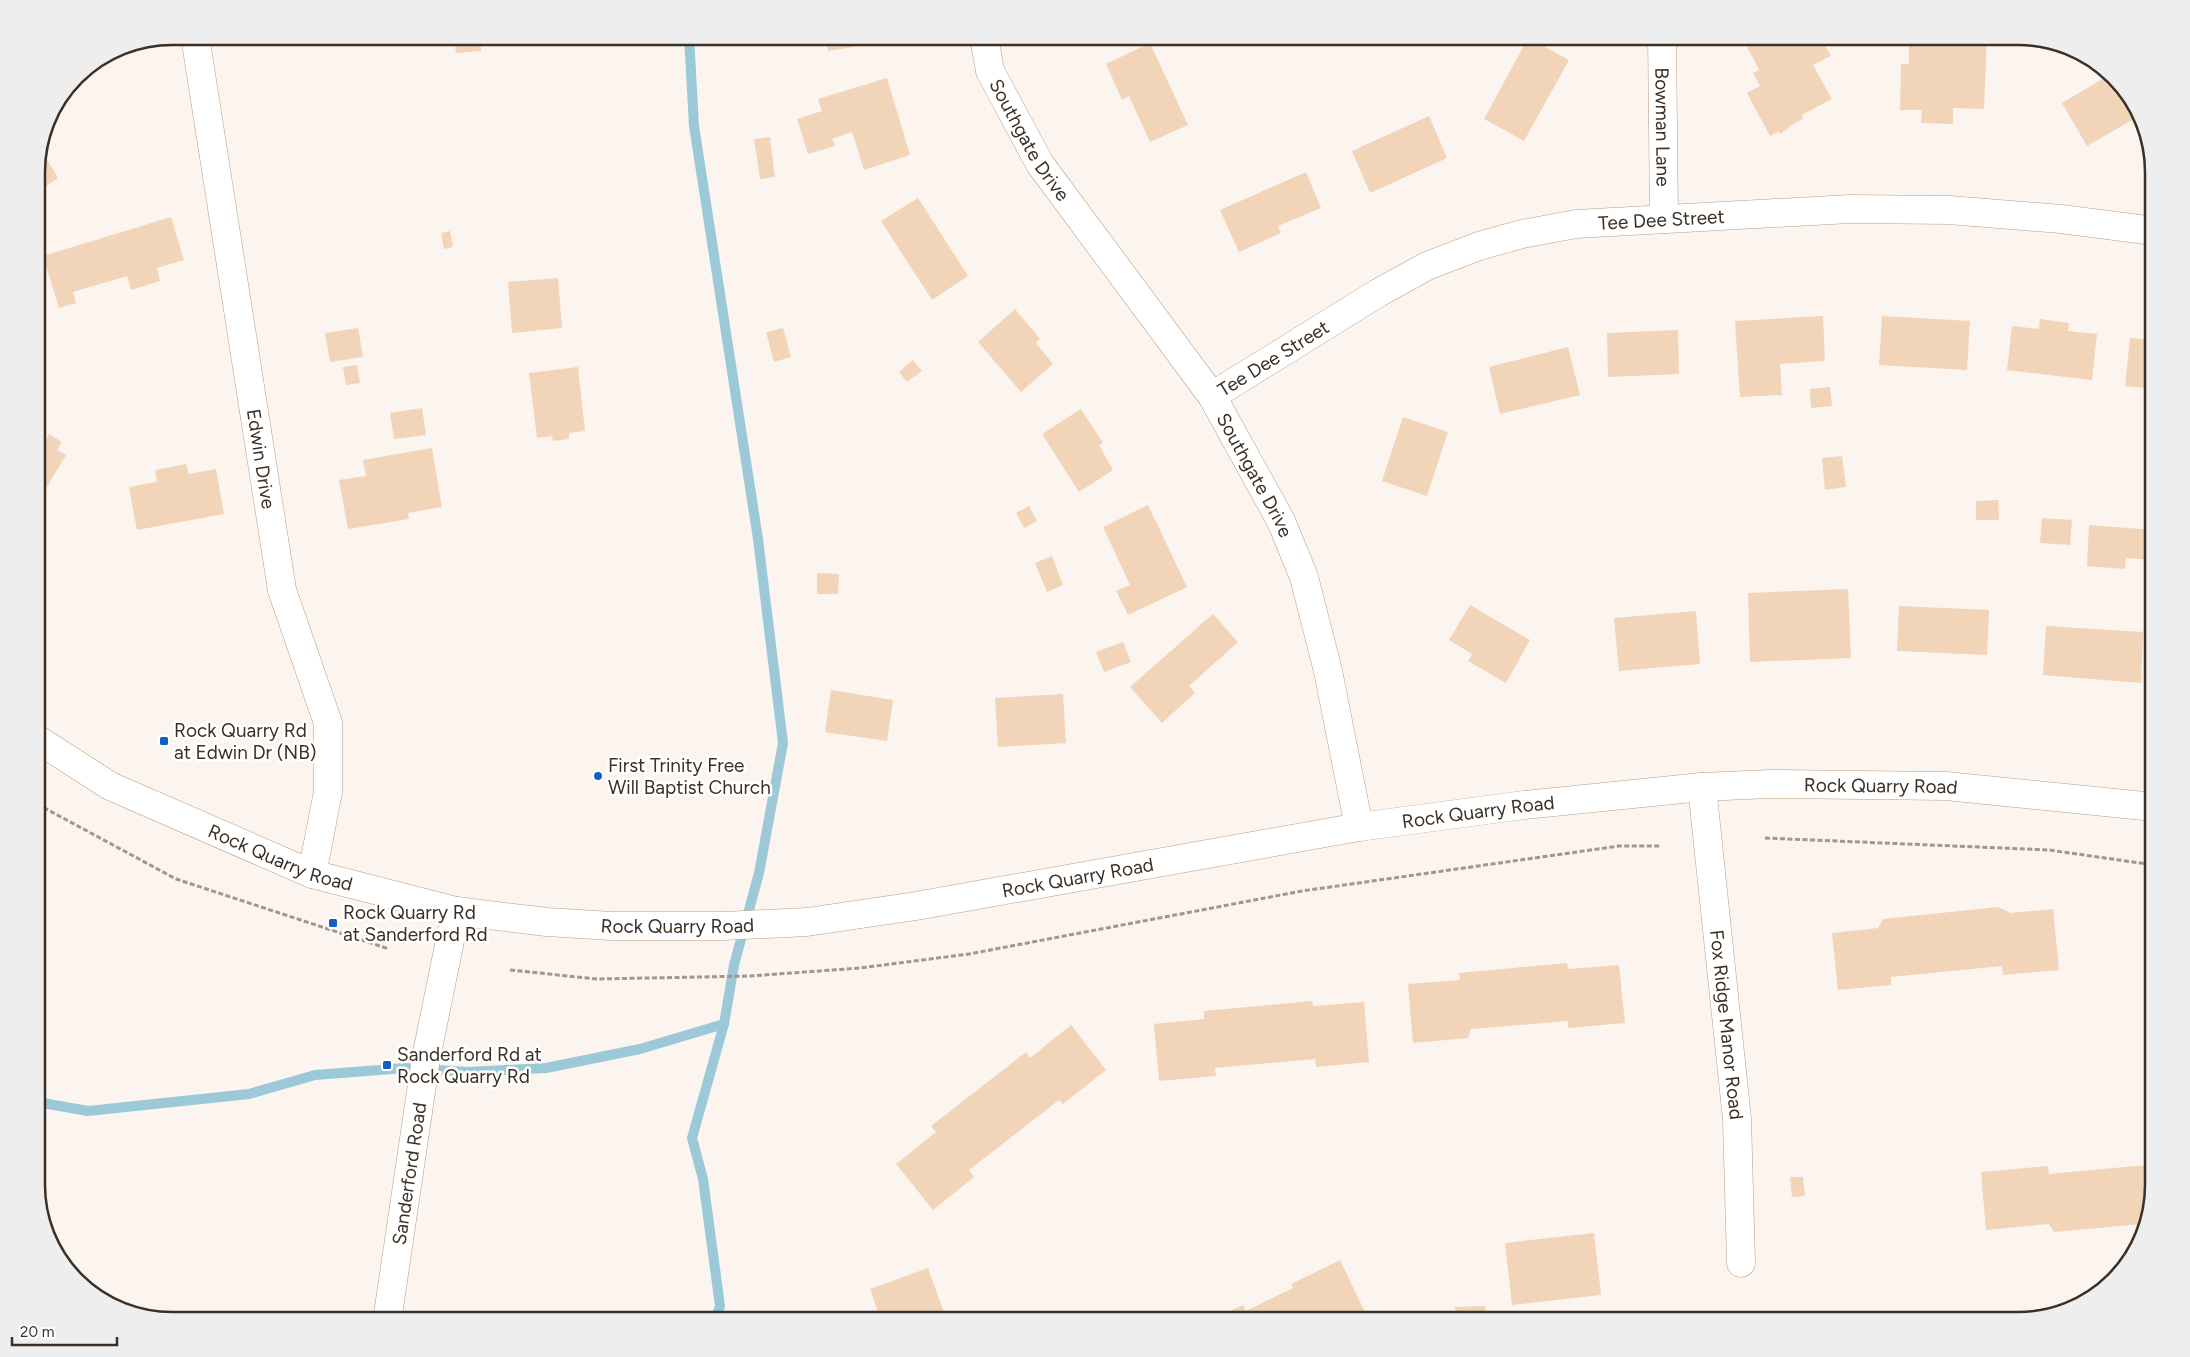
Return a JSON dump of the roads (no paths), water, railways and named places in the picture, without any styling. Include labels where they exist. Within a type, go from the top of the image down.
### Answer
[{"type":"street","name":"Edwin Drive","points":[[196,45],[282,590],[328,723],[328,792],[312,874]]},
{"type":"street","name":"Southgate Drive","points":[[986,45],[990,71],[1040,164],[1212,396],[1282,521],[1304,577],[1328,671],[1359,828]]},
{"type":"street","name":"Bowman Lane","points":[[1662,45],[1664,219]]},
{"type":"street","name":"Tee Dee Street","points":[[1212,396],[1378,293],[1427,266],[1479,246],[1522,234],[1576,224],[1850,209],[1950,210],[2060,219],[2145,230]]},
{"type":"street","name":"Rock Quarry Road","points":[[45,745],[110,786],[312,874],[456,911],[547,922],[611,926],[723,926],[807,922],[916,906],[1359,828],[1524,804],[1702,787],[1770,784],[1946,786],[2145,806]]},
{"type":"street","name":"Fox Ridge Manor Road","points":[[1702,787],[1737,1119],[1740,1263]]},
{"type":"street","name":"Sanderford Road","points":[[388,1312],[426,1058],[456,911]]},
{"type":"waterway","points":[[690,45],[694,126],[758,539],[783,743],[759,873],[734,965],[724,1024],[692,1138],[703,1179],[720,1306],[718,1312]]},
{"type":"waterway","points":[[45,1103],[88,1111],[249,1094],[315,1075],[405,1068],[468,1072],[546,1068],[640,1049],[724,1024]]},
{"type":"place","name":"Rock Quarry Rd at Edwin Dr (NB)","points":[[164,741]]},
{"type":"place","name":"First Trinity Free Will Baptist Church","points":[[598,776]]},
{"type":"place","name":"Rock Quarry Rd at Sanderford Rd","points":[[333,923]]},
{"type":"place","name":"Sanderford Rd at Rock Quarry Rd","points":[[387,1065]]}]
